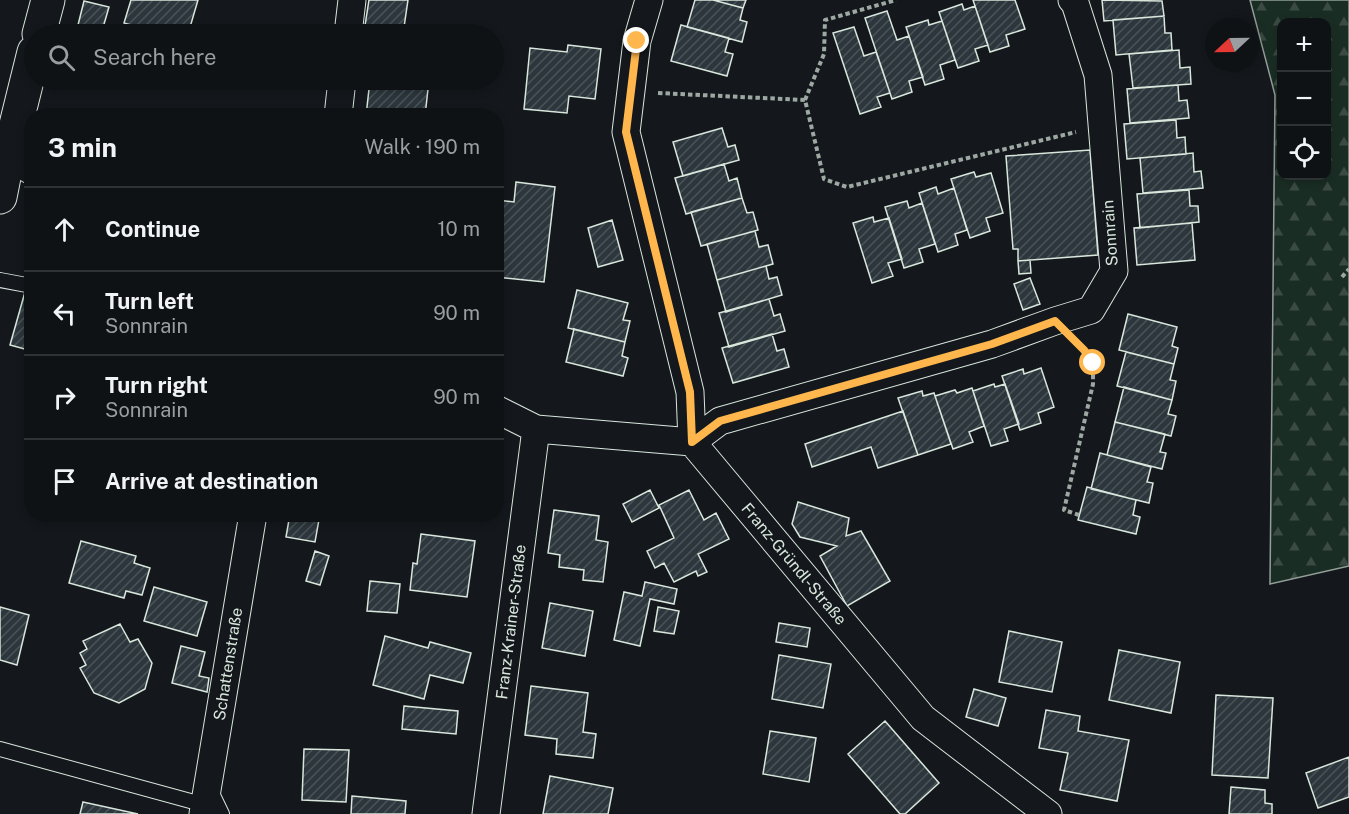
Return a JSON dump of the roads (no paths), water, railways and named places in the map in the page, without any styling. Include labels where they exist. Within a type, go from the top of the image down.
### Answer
[{"type":"main road","points":[[42,24],[48,0]]},
{"type":"main road","points":[[0,197],[13,161],[27,90]]},
{"type":"street","points":[[349,24],[352,0]]},
{"type":"street","points":[[504,413],[536,429],[692,442],[690,392],[626,132],[637,41],[649,0]]},
{"type":"street","name":"Sonnrain","points":[[692,442],[720,421],[992,344],[1090,310],[1114,272],[1098,75],[1075,3],[1072,0]]},
{"type":"street","points":[[339,108],[341,90]]},
{"type":"street","name":"Franz-Krainer-Straße","points":[[486,814],[536,429]]},
{"type":"street","name":"Franz-Gründl-Straße","points":[[692,442],[923,718],[1048,814]]},
{"type":"street","name":"Schattenstraße","points":[[210,805],[252,522]]},
{"type":"lane","points":[[0,280],[24,284]]},
{"type":"lane","points":[[0,749],[210,805]]}]
